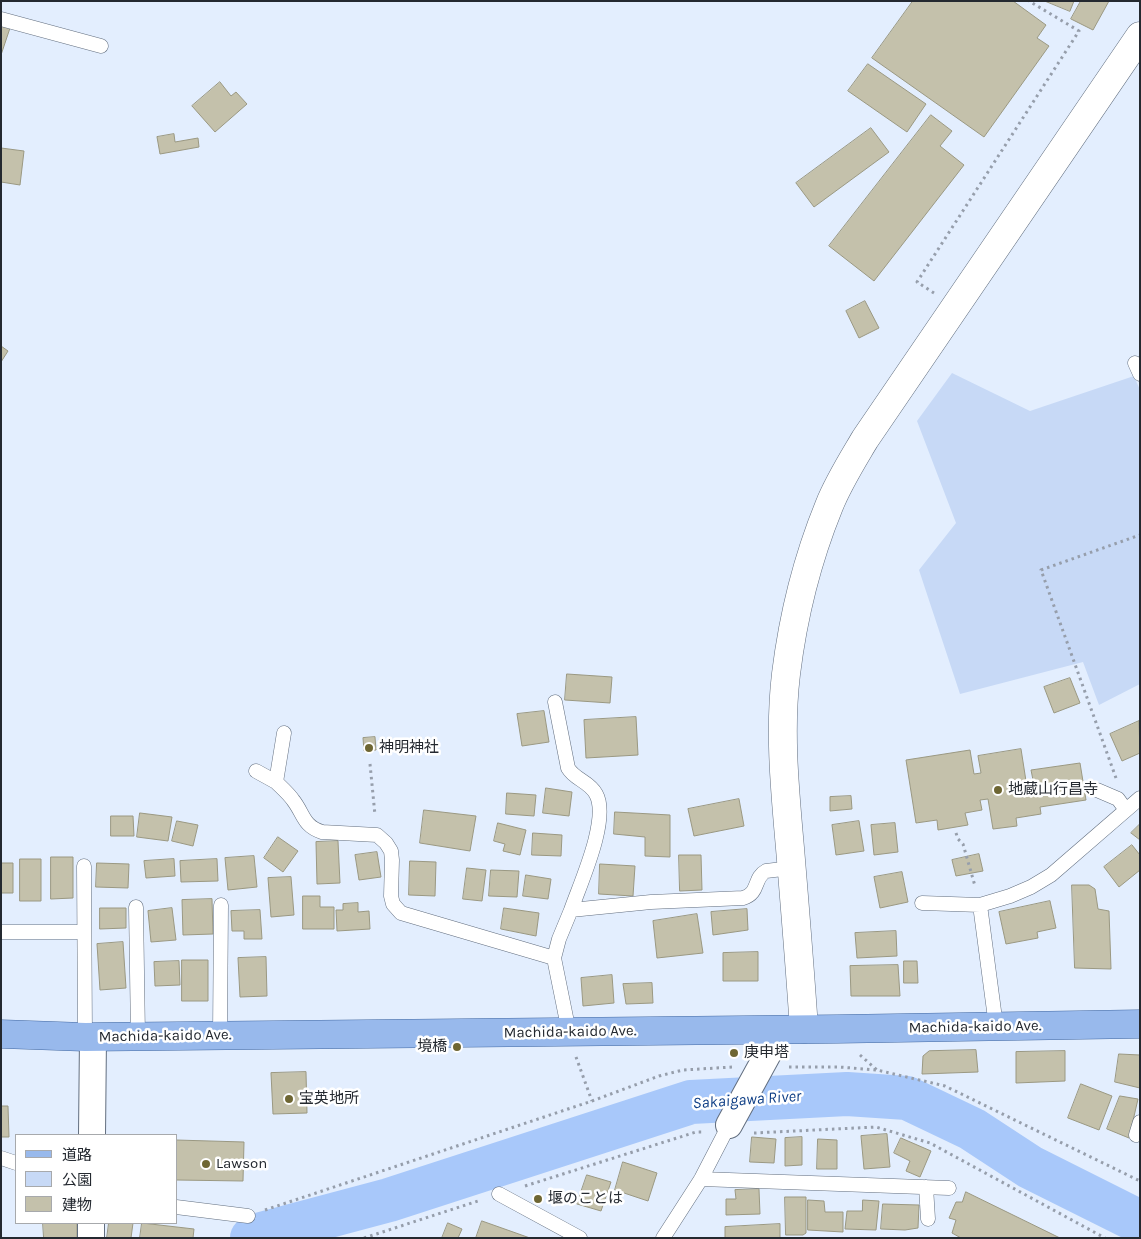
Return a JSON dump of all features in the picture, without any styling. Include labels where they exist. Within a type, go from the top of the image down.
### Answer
[{"type":"main road","name":"Machida-kaido Ave.","points":[[1,1034],[89,1037],[220,1035],[572,1044],[792,1029],[1140,1024]]},
{"type":"street","points":[[727,1130],[756,1076],[792,1029],[792,868],[786,796],[784,704],[790,644],[800,595],[829,505],[864,439],[1140,36]]},
{"type":"street","points":[[89,1037],[92,1134]]},
{"type":"street","points":[[91,1224],[91,1238]]},
{"type":"lane","points":[[1,19],[101,46]]},
{"type":"lane","points":[[555,702],[568,768],[572,775],[589,784],[597,796],[599,804],[595,844],[559,939],[554,958],[572,1044]]},
{"type":"lane","points":[[276,782],[284,733]]},
{"type":"lane","points":[[256,771],[276,782],[295,801],[307,824],[314,829],[322,832],[377,835],[386,843],[392,860],[391,896],[393,904],[401,913],[554,958]]},
{"type":"lane","points":[[1097,790],[1118,799],[1126,810]]},
{"type":"lane","points":[[922,903],[980,905],[1031,887],[1051,875],[1140,798]]},
{"type":"lane","points":[[84,866],[84,932],[89,1037]]},
{"type":"lane","points":[[571,910],[651,902],[743,898],[753,893],[762,872],[792,868]]},
{"type":"lane","points":[[220,1035],[221,905]]},
{"type":"lane","points":[[980,905],[996,1026]]},
{"type":"lane","points":[[136,907],[138,1036]]},
{"type":"lane","points":[[1,932],[84,932]]},
{"type":"lane","points":[[663,1238],[701,1179],[727,1130]]},
{"type":"lane","points":[[1,1158],[15,1164]]},
{"type":"lane","points":[[701,1179],[949,1188]]},
{"type":"lane","points":[[926,1187],[928,1219]]},
{"type":"lane","points":[[499,1194],[580,1238]]},
{"type":"lane","points":[[178,1207],[248,1216]]},
{"type":"path","points":[[956,306],[917,282],[1078,31],[1029,1]]},
{"type":"path","points":[[1119,785],[1041,570],[1140,535]]},
{"type":"path","points":[[370,764],[377,835]]},
{"type":"path","points":[[956,833],[958,839],[963,844],[972,876]]},
{"type":"path","points":[[572,1044],[592,1101]]},
{"type":"path","points":[[857,1052],[877,1070]]},
{"type":"path","points":[[248,1216],[592,1101],[659,1076],[683,1070],[756,1076],[839,1067],[877,1070],[945,1086],[1140,1181]]},
{"type":"path","points":[[364,1238],[696,1132],[876,1127],[930,1143],[1104,1238]]},
{"type":"green space","points":[[952,373],[1030,411],[1134,376],[1140,390],[1140,684],[1099,705],[1083,662],[960,694],[919,570],[956,523],[917,421]]},
{"type":"building","points":[[913,1],[1013,1],[1046,25],[1037,38],[1049,46],[984,137],[872,58]]},
{"type":"building","points":[[1045,1],[1074,1],[1070,11]]},
{"type":"building","points":[[1081,1],[1109,1],[1093,30],[1071,19]]},
{"type":"building","points":[[1,26],[10,28],[1,55]]},
{"type":"building","points":[[868,64],[926,104],[907,132],[848,91]]},
{"type":"building","points":[[220,82],[231,96],[236,92],[247,104],[215,132],[192,106]]},
{"type":"building","points":[[931,115],[952,131],[940,146],[964,165],[874,281],[829,246]]},
{"type":"building","points":[[871,128],[889,152],[814,207],[796,183]]},
{"type":"building","points":[[174,134],[175,142],[198,138],[199,147],[160,154],[157,137]]},
{"type":"building","points":[[1,148],[24,151],[20,185],[1,182]]},
{"type":"building","points":[[865,301],[879,328],[859,338],[846,311]]},
{"type":"building","points":[[1,346],[8,351],[1,362]]},
{"type":"building","points":[[567,674],[612,677],[610,703],[565,700]]},
{"type":"building","points":[[1070,678],[1080,703],[1054,713],[1044,687]]},
{"type":"building","points":[[544,711],[549,742],[522,746],[517,714]]},
{"type":"building","points":[[636,717],[638,755],[586,758],[584,720]]},
{"type":"building","points":[[1139,721],[1140,753],[1122,761],[1110,734]]},
{"type":"building","points":[[375,737],[376,750],[364,751],[363,738]]},
{"type":"building","name":"地蔵山行昌寺","points":[[1021,749],[1026,781],[1033,780],[1031,770],[1080,763],[1086,800],[1040,807],[1041,814],[1016,818],[1017,826],[993,829],[988,799],[980,800],[982,810],[965,813],[968,825],[938,830],[937,820],[916,823],[906,760],[970,750],[974,774],[981,773],[978,756]]},
{"type":"building","points":[[546,788],[572,792],[569,816],[543,813]]},
{"type":"building","points":[[507,793],[536,795],[534,816],[506,814]]},
{"type":"building","points":[[851,796],[852,809],[830,811],[830,797]]},
{"type":"building","points":[[739,799],[744,826],[694,836],[688,809]]},
{"type":"building","points":[[424,810],[476,816],[470,851],[420,843]]},
{"type":"building","points":[[615,812],[670,815],[670,857],[645,856],[645,837],[614,834]]},
{"type":"building","points":[[140,813],[172,817],[168,841],[137,837]]},
{"type":"building","points":[[111,816],[133,816],[134,836],[111,836]]},
{"type":"building","points":[[177,821],[198,825],[193,846],[172,841]]},
{"type":"building","points":[[859,821],[864,851],[836,855],[832,825]]},
{"type":"building","points":[[498,823],[526,830],[520,855],[503,851],[505,844],[494,841]]},
{"type":"building","points":[[895,823],[898,852],[874,855],[871,825]]},
{"type":"building","points":[[1140,824],[1140,840],[1131,833]]},
{"type":"building","points":[[533,833],[562,835],[561,856],[532,855]]},
{"type":"building","points":[[278,837],[298,851],[283,872],[264,858]]},
{"type":"building","points":[[338,841],[340,883],[317,884],[316,842]]},
{"type":"building","points":[[1132,845],[1140,855],[1140,870],[1119,887],[1104,867]]},
{"type":"building","points":[[377,852],[381,877],[359,880],[355,855]]},
{"type":"building","points":[[979,854],[983,871],[956,876],[952,860]]},
{"type":"building","points":[[679,855],[701,855],[702,890],[680,891]]},
{"type":"building","points":[[254,856],[257,887],[228,890],[225,858]]},
{"type":"building","points":[[51,857],[73,857],[73,898],[51,899]]},
{"type":"building","points":[[20,859],[41,859],[41,901],[20,901]]},
{"type":"building","points":[[174,859],[175,876],[146,878],[144,861]]},
{"type":"building","points":[[217,859],[218,881],[181,882],[180,861]]},
{"type":"building","points":[[410,861],[436,862],[435,896],[409,895]]},
{"type":"building","points":[[1,863],[13,863],[13,893],[1,893]]},
{"type":"building","points":[[97,863],[129,864],[128,888],[96,887]]},
{"type":"building","points":[[600,864],[635,866],[633,896],[599,894]]},
{"type":"building","points":[[467,868],[486,870],[482,901],[463,899]]},
{"type":"building","points":[[491,870],[519,871],[517,897],[489,896]]},
{"type":"building","points":[[902,872],[908,902],[880,908],[874,877]]},
{"type":"building","points":[[526,875],[551,879],[548,899],[523,896]]},
{"type":"building","points":[[291,877],[294,915],[271,917],[268,878]]},
{"type":"building","points":[[1072,885],[1089,885],[1095,889],[1098,909],[1109,911],[1111,969],[1075,968]]},
{"type":"building","points":[[303,896],[320,896],[320,907],[334,907],[334,929],[303,929]]},
{"type":"building","points":[[212,899],[213,934],[183,935],[182,900]]},
{"type":"building","points":[[1050,901],[1056,928],[1037,932],[1038,938],[1006,944],[999,912]]},
{"type":"building","points":[[358,903],[358,912],[369,911],[370,929],[337,931],[336,910],[343,910],[343,904]]},
{"type":"building","points":[[100,908],[126,908],[126,928],[100,929]]},
{"type":"building","points":[[172,908],[176,940],[151,942],[148,911]]},
{"type":"building","points":[[504,908],[539,913],[536,936],[501,929]]},
{"type":"building","points":[[747,909],[748,930],[713,935],[711,912]]},
{"type":"building","points":[[260,910],[262,939],[244,939],[244,931],[232,931],[231,911]]},
{"type":"building","points":[[697,914],[703,953],[657,958],[653,921]]},
{"type":"building","points":[[896,931],[897,956],[857,958],[855,933]]},
{"type":"building","points":[[123,942],[126,988],[100,990],[97,944]]},
{"type":"building","points":[[758,952],[758,981],[723,981],[723,953]]},
{"type":"building","points":[[266,957],[267,996],[240,997],[238,958]]},
{"type":"building","points":[[182,960],[208,960],[208,1001],[182,1001]]},
{"type":"building","points":[[179,961],[180,985],[155,986],[154,962]]},
{"type":"building","points":[[904,961],[917,961],[918,983],[904,983]]},
{"type":"building","points":[[898,965],[900,996],[851,996],[850,966]]},
{"type":"building","points":[[612,975],[614,1003],[583,1006],[581,978]]},
{"type":"building","points":[[652,983],[653,1003],[626,1004],[623,984]]},
{"type":"building","points":[[976,1050],[978,1072],[922,1074],[923,1056],[929,1051]]},
{"type":"building","points":[[1065,1051],[1065,1081],[1016,1083],[1016,1052]]},
{"type":"building","points":[[1119,1054],[1140,1055],[1140,1088],[1115,1082]]},
{"type":"building","points":[[306,1072],[307,1113],[273,1114],[271,1073]]},
{"type":"building","points":[[1081,1084],[1112,1096],[1099,1130],[1068,1118]]},
{"type":"building","points":[[1120,1096],[1138,1099],[1129,1138],[1107,1129]]},
{"type":"building","points":[[1,1106],[8,1106],[9,1137],[1,1137]]},
{"type":"building","points":[[887,1134],[890,1167],[864,1169],[861,1136]]},
{"type":"building","points":[[752,1137],[776,1139],[774,1163],[750,1162]]},
{"type":"building","points":[[802,1137],[802,1165],[785,1166],[785,1138]]},
{"type":"building","points":[[901,1138],[931,1151],[920,1177],[906,1171],[910,1161],[894,1153]]},
{"type":"building","points":[[818,1139],[837,1140],[837,1169],[817,1169]]},
{"type":"building","points":[[178,1140],[244,1142],[243,1181],[178,1180]]},
{"type":"building","points":[[623,1162],[657,1173],[648,1201],[615,1190]]},
{"type":"building","points":[[587,1175],[611,1182],[601,1211],[577,1204]]},
{"type":"building","points":[[759,1189],[760,1214],[726,1215],[726,1199],[736,1199],[735,1190]]},
{"type":"building","points":[[966,1192],[1060,1238],[961,1238],[952,1233],[956,1220],[949,1218],[956,1202],[962,1202]]},
{"type":"building","points":[[785,1197],[806,1197],[806,1233],[803,1235],[786,1235]]},
{"type":"building","points":[[808,1200],[824,1201],[825,1212],[843,1212],[843,1232],[808,1230]]},
{"type":"building","points":[[863,1200],[879,1201],[876,1230],[845,1229],[847,1211],[862,1211]]},
{"type":"building","points":[[883,1204],[919,1205],[918,1228],[905,1230],[881,1229]]},
{"type":"building","points":[[482,1221],[530,1238],[476,1238]]},
{"type":"building","points":[[448,1223],[462,1229],[458,1238],[442,1238]]},
{"type":"building","points":[[43,1224],[77,1224],[77,1238],[44,1238]]},
{"type":"building","points":[[109,1224],[133,1224],[131,1238],[107,1238]]},
{"type":"building","points":[[142,1224],[194,1229],[193,1238],[140,1238]]},
{"type":"building","points":[[780,1224],[780,1238],[725,1238],[725,1227]]},
{"type":"waterway","name":"Sakaigawa River","points":[[252,1238],[389,1200],[691,1102],[847,1094],[907,1098],[972,1129],[1030,1167],[1140,1222]]},
{"type":"place","name":"神明神社","points":[[369,748]]},
{"type":"place","name":"地蔵山行昌寺","points":[[998,790]]},
{"type":"place","name":"境橋","points":[[457,1047]]},
{"type":"place","name":"庚申塔","points":[[734,1053]]},
{"type":"place","name":"宝英地所","points":[[289,1099]]},
{"type":"place","name":"Lawson","points":[[206,1164]]},
{"type":"place","name":"堰のことは","points":[[538,1199]]}]
